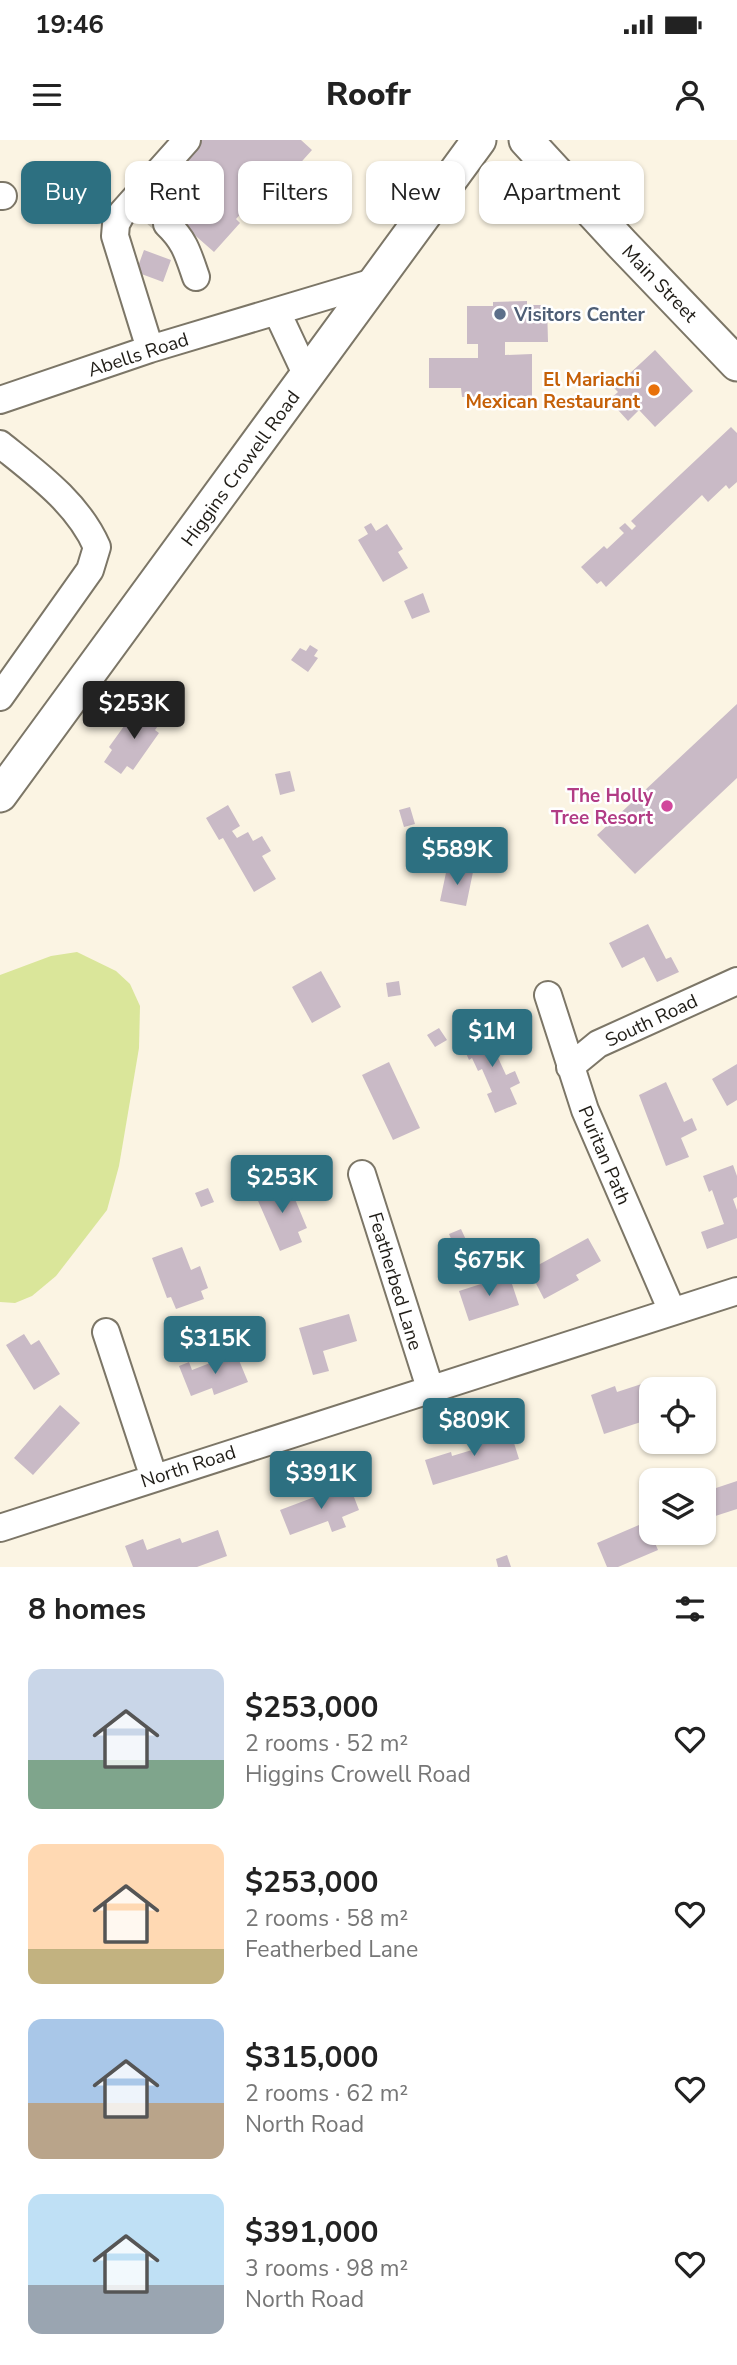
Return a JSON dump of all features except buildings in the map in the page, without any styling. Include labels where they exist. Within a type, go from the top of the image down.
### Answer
[{"type":"main road","name":"Higgins Crowell Road","points":[[1,791],[479,140]]},
{"type":"main road","name":"Main Street","points":[[526,140],[737,363]]},
{"type":"street","points":[[177,161],[187,140]]},
{"type":"street","points":[[125,212],[116,224],[115,236],[150,349]]},
{"type":"street","points":[[169,224],[187,248],[196,277]]},
{"type":"street","name":"Abells Road","points":[[0,400],[150,349],[377,281]]},
{"type":"street","points":[[277,312],[307,376]]},
{"type":"street","points":[[0,444],[46,482],[74,510],[97,547],[90,570],[0,697]]},
{"type":"street","name":"South Road","points":[[570,1067],[598,1044],[737,981]]},
{"type":"street","name":"Puritan Path","points":[[548,995],[585,1110],[672,1311]]},
{"type":"street","name":"Featherbed Lane","points":[[362,1174],[430,1388]]},
{"type":"street","name":"North Road","points":[[0,1528],[737,1290]]},
{"type":"street","points":[[106,1332],[154,1478]]},
{"type":"green space","points":[[77,952],[116,971],[130,984],[140,1006],[139,1048],[119,1166],[107,1210],[56,1276],[32,1296],[15,1303],[0,1302],[0,975],[51,956]]},
{"type":"place","name":"Visitors Center","points":[[500,314]]},
{"type":"place","name":"El Mariachi Mexican Restaurant","points":[[654,390]]},
{"type":"place","name":"The Holly Tree Resort","points":[[667,806]]}]
